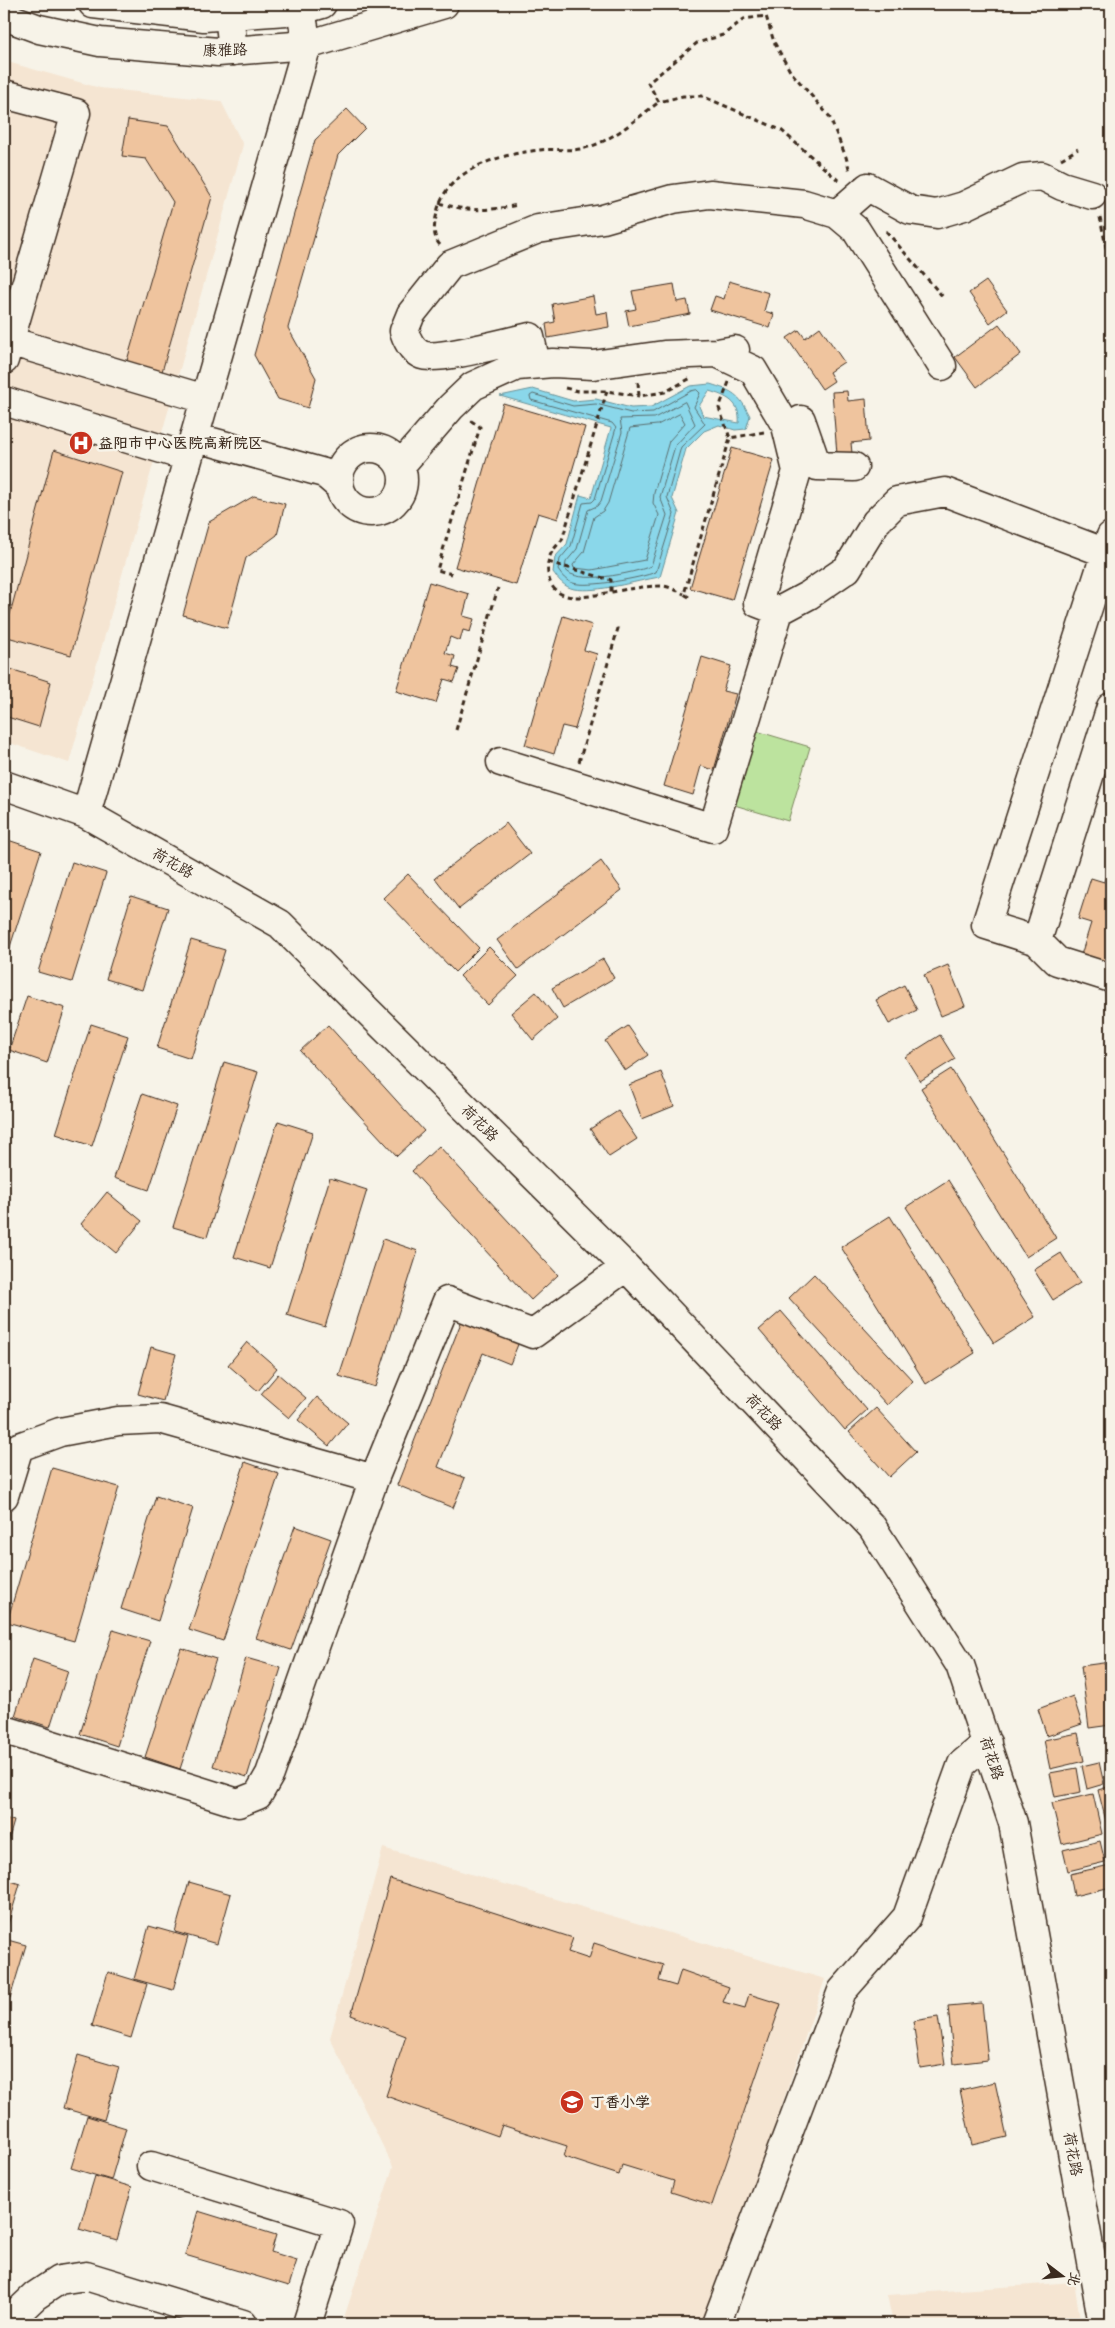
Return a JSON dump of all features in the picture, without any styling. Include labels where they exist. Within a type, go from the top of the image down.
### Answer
[{"type":"street","points":[[86,814],[307,45],[311,7],[228,10],[204,17],[93,4]]},
{"type":"street","name":"康雅路","points":[[4,16],[39,29],[100,42],[218,52],[307,45],[444,4]]},
{"type":"street","points":[[228,10],[233,51]]},
{"type":"street","points":[[4,94],[76,113],[7,351],[205,399]]},
{"type":"street","points":[[536,364],[530,337],[445,355],[422,355],[409,344],[404,331],[411,314],[450,265],[538,229],[603,219],[673,199],[710,194],[804,204],[846,205],[868,188],[910,210],[937,214],[964,206],[1023,178],[1042,176],[1062,186],[1092,195]]},
{"type":"street","points":[[846,205],[856,230],[942,366]]},
{"type":"street","points":[[719,366],[739,349],[766,358],[799,415],[817,466],[854,467]]},
{"type":"street","points":[[400,466],[466,414],[473,386],[517,366],[536,364],[593,365],[664,355],[719,366],[753,370],[771,428],[797,471],[758,603],[779,611]]},
{"type":"street","points":[[4,401],[193,440],[326,462],[346,460]]},
{"type":"street","points":[[193,440],[324,473],[339,486]]},
{"type":"street","points":[[371,448],[388,453],[400,466],[404,484],[401,493],[389,508],[372,513],[354,508],[342,495],[339,486],[339,476],[346,460],[353,454],[371,448]]},
{"type":"street","points":[[501,762],[713,828],[779,611],[809,595],[847,569],[876,522],[897,501],[946,492],[1108,544],[986,925],[1038,942],[1057,961],[1111,978]]},
{"type":"street","points":[[1038,942],[1111,707]]},
{"type":"street","name":"荷花路","points":[[4,786],[86,814],[280,924],[626,1268],[872,1527],[960,1665],[1013,1823],[1103,2324]]},
{"type":"street","points":[[5,1730],[238,1804],[258,1795],[270,1774],[374,1480],[447,1301],[533,1334],[626,1268]]},
{"type":"street","points":[[4,1496],[19,1447],[60,1432],[118,1421],[160,1419],[374,1480]]},
{"type":"street","points":[[716,2324],[842,1991],[907,1917],[962,1764],[986,1743]]},
{"type":"street","points":[[152,2166],[338,2224],[307,2324]]},
{"type":"street","points":[[4,2318],[15,2315],[35,2296],[58,2280],[86,2276],[243,2324]]},
{"type":"path","points":[[659,102],[648,83],[697,42],[723,35],[744,19],[766,16],[774,42],[790,72],[829,116],[846,157],[846,205]]},
{"type":"path","points":[[447,246],[439,245],[434,229],[439,203],[457,181],[482,162],[541,150],[585,148],[614,134],[659,102],[683,96],[702,96],[781,130],[846,205]]},
{"type":"path","points":[[1092,195],[1103,224],[1107,252],[1111,259]]},
{"type":"path","points":[[439,203],[465,210],[490,211],[518,205]]},
{"type":"path","points":[[881,226],[943,297]]},
{"type":"path","points":[[637,359],[639,396]]},
{"type":"path","points":[[719,366],[734,383]]},
{"type":"path","points":[[560,386],[578,391],[607,391],[639,396],[665,392],[680,382],[698,376]]},
{"type":"path","points":[[684,594],[730,438],[719,408],[728,386]]},
{"type":"path","points":[[607,391],[562,540],[551,551],[548,562],[550,584],[559,593],[588,598],[611,592],[664,586],[688,597]]},
{"type":"path","points":[[452,574],[437,570],[480,426],[466,414]]},
{"type":"path","points":[[730,438],[771,428]]},
{"type":"path","points":[[548,562],[611,580],[611,592]]},
{"type":"path","points":[[456,730],[498,588]]},
{"type":"path","points":[[572,785],[619,625]]},
{"type":"shaded area","name":"益阳市中心医院高新院区","points":[[4,61],[100,88],[221,101],[243,145],[69,763],[4,741]]},
{"type":"shaded area","name":"丁香小学","points":[[383,1848],[825,1979],[707,2324],[342,2324],[393,2167],[330,2038]]},
{"type":"shaded area","points":[[1074,2282],[1081,2324],[893,2324],[887,2295]]},
{"type":"green space","points":[[753,730],[810,747],[788,821],[731,804]]},
{"type":"water","points":[[710,384],[730,391],[739,398],[750,416],[746,429],[735,430],[719,425],[704,431],[686,449],[672,498],[679,513],[660,577],[617,586],[584,590],[564,585],[553,572],[555,557],[567,544],[580,495],[591,498],[611,428],[500,396],[533,389],[573,401],[596,399],[631,408],[651,407],[690,386]],"holes":[[[709,391],[735,405],[738,410],[739,423],[703,416],[699,406]]]},
{"type":"building","points":[[347,109],[365,128],[338,155],[288,328],[316,378],[308,408],[278,399],[254,355],[315,140]]},
{"type":"building","points":[[128,120],[168,126],[212,197],[161,375],[126,364],[173,202],[146,159],[122,156]]},
{"type":"building","points":[[729,281],[769,293],[764,311],[774,314],[770,328],[710,310],[715,296],[724,299]]},
{"type":"building","points":[[986,281],[1007,310],[990,323],[969,293]]},
{"type":"building","points":[[674,284],[677,302],[687,300],[690,314],[629,326],[626,311],[636,309],[632,291]]},
{"type":"building","points":[[593,296],[596,314],[607,312],[609,327],[548,338],[546,324],[555,322],[552,304]]},
{"type":"building","points":[[999,324],[1021,354],[977,387],[955,357]]},
{"type":"building","points":[[820,327],[844,362],[829,372],[834,381],[822,389],[787,338],[799,330],[805,338]]},
{"type":"building","points":[[847,391],[848,401],[866,399],[869,441],[851,443],[852,453],[837,454],[832,392]]},
{"type":"building","points":[[503,403],[585,427],[558,519],[538,513],[516,585],[455,567]]},
{"type":"building","points":[[732,448],[774,460],[732,600],[690,588]]},
{"type":"building","points":[[54,450],[122,472],[71,655],[4,636]]},
{"type":"building","points":[[254,496],[285,504],[277,535],[246,558],[227,628],[183,615],[209,522]]},
{"type":"building","points":[[429,582],[469,594],[463,616],[474,619],[470,632],[463,630],[460,641],[450,637],[445,653],[455,656],[452,667],[459,669],[454,682],[444,679],[436,703],[396,691]]},
{"type":"building","points":[[563,616],[592,625],[584,650],[597,654],[575,729],[562,726],[554,754],[525,745]]},
{"type":"building","points":[[702,657],[731,666],[723,691],[736,694],[714,770],[701,766],[693,795],[664,786]]},
{"type":"building","points":[[4,667],[51,682],[39,727],[4,716]]},
{"type":"building","points":[[506,823],[530,854],[459,909],[435,878]]},
{"type":"building","points":[[5,839],[41,851],[7,956],[4,955]]},
{"type":"building","points":[[1111,858],[1111,964],[1081,955],[1091,923],[1078,919],[1091,878],[1104,882]]},
{"type":"building","points":[[601,861],[622,890],[518,969],[497,940]]},
{"type":"building","points":[[72,862],[106,873],[72,982],[38,972]]},
{"type":"building","points":[[408,874],[479,948],[455,972],[383,898]]},
{"type":"building","points":[[131,896],[168,908],[142,990],[106,979]]},
{"type":"building","points":[[191,940],[225,950],[191,1059],[157,1048]]},
{"type":"building","points":[[489,947],[518,976],[488,1005],[460,976]]},
{"type":"building","points":[[603,959],[614,978],[563,1008],[552,988]]},
{"type":"building","points":[[948,965],[965,1006],[941,1016],[924,975]]},
{"type":"building","points":[[904,985],[917,1010],[889,1024],[876,1000]]},
{"type":"building","points":[[536,992],[557,1019],[533,1040],[511,1013]]},
{"type":"building","points":[[27,996],[65,1008],[47,1063],[9,1050]]},
{"type":"building","points":[[91,1024],[128,1036],[92,1146],[56,1134]]},
{"type":"building","points":[[328,1025],[424,1131],[397,1156],[300,1051]]},
{"type":"building","points":[[628,1026],[648,1055],[625,1071],[605,1041]]},
{"type":"building","points":[[940,1035],[955,1059],[920,1081],[905,1057]]},
{"type":"building","points":[[224,1062],[258,1072],[207,1237],[173,1227]]},
{"type":"building","points":[[951,1069],[1056,1238],[1026,1257],[921,1088]]},
{"type":"building","points":[[661,1072],[674,1106],[642,1119],[629,1085]]},
{"type":"building","points":[[142,1094],[177,1106],[149,1190],[114,1178]]},
{"type":"building","points":[[618,1111],[637,1139],[609,1157],[590,1129]]},
{"type":"building","points":[[278,1121],[313,1132],[270,1268],[234,1257]]},
{"type":"building","points":[[439,1146],[558,1275],[531,1300],[412,1171]]},
{"type":"building","points":[[330,1178],[367,1190],[325,1327],[287,1315]]},
{"type":"building","points":[[948,1180],[1035,1317],[994,1343],[906,1207]]},
{"type":"building","points":[[107,1192],[142,1221],[116,1253],[81,1224]]},
{"type":"building","points":[[890,1216],[975,1353],[926,1384],[841,1247]]},
{"type":"building","points":[[383,1239],[418,1251],[375,1387],[339,1376]]},
{"type":"building","points":[[1061,1253],[1080,1283],[1053,1300],[1034,1270]]},
{"type":"building","points":[[814,1274],[913,1381],[887,1405],[789,1298]]},
{"type":"building","points":[[781,1311],[867,1410],[845,1430],[759,1330]]},
{"type":"building","points":[[462,1320],[519,1342],[510,1364],[483,1353],[438,1467],[465,1478],[453,1508],[397,1485]]},
{"type":"building","points":[[247,1342],[277,1368],[258,1391],[228,1365]]},
{"type":"building","points":[[151,1347],[176,1354],[163,1401],[138,1394]]},
{"type":"building","points":[[278,1374],[306,1398],[289,1418],[261,1394]]},
{"type":"building","points":[[317,1397],[348,1423],[329,1446],[298,1420]]},
{"type":"building","points":[[876,1408],[916,1452],[889,1477],[849,1432]]},
{"type":"building","points":[[245,1462],[279,1474],[223,1641],[189,1630]]},
{"type":"building","points":[[52,1468],[119,1487],[74,1641],[7,1622]]},
{"type":"building","points":[[156,1496],[193,1508],[158,1621],[121,1609]]},
{"type":"building","points":[[295,1526],[331,1539],[291,1650],[256,1638]]},
{"type":"building","points":[[113,1630],[150,1641],[117,1746],[80,1734]]},
{"type":"building","points":[[181,1648],[216,1659],[180,1769],[145,1757]]},
{"type":"building","points":[[246,1658],[281,1668],[247,1777],[213,1766]]},
{"type":"building","points":[[33,1659],[68,1671],[50,1727],[15,1716]]},
{"type":"building","points":[[1110,1662],[1111,1725],[1089,1728],[1081,1666]]},
{"type":"building","points":[[1073,1696],[1082,1724],[1047,1736],[1038,1709]]},
{"type":"building","points":[[1078,1733],[1084,1761],[1050,1769],[1044,1740]]},
{"type":"building","points":[[1099,1762],[1104,1784],[1087,1789],[1082,1766]]},
{"type":"building","points":[[1077,1768],[1081,1792],[1055,1797],[1050,1773]]},
{"type":"building","points":[[1111,1786],[1111,1833],[1109,1833],[1098,1790]]},
{"type":"building","points":[[1093,1794],[1102,1834],[1062,1844],[1052,1803]]},
{"type":"building","points":[[4,1818],[14,1821],[4,1856]]},
{"type":"building","points":[[1100,1841],[1105,1862],[1068,1871],[1063,1850]]},
{"type":"building","points":[[1110,1865],[1111,1887],[1074,1896],[1070,1874]]},
{"type":"building","points":[[4,1879],[20,1884],[4,1938]]},
{"type":"building","points":[[390,1879],[573,1938],[568,1952],[589,1959],[594,1943],[663,1965],[659,1981],[676,1986],[681,1970],[729,1987],[723,2002],[745,2008],[749,1994],[781,2004],[712,2205],[671,2192],[674,2181],[622,2165],[619,2175],[564,2157],[567,2146],[502,2125],[498,2136],[386,2096],[406,2036],[351,2015]]},
{"type":"building","points":[[189,1882],[231,1894],[217,1944],[175,1932]]},
{"type":"building","points":[[149,1926],[188,1937],[173,1990],[134,1979]]},
{"type":"building","points":[[4,1939],[26,1945],[10,1998],[4,1997]]},
{"type":"building","points":[[108,1972],[147,1984],[131,2038],[92,2026]]},
{"type":"building","points":[[982,2003],[988,2060],[954,2064],[948,2006]]},
{"type":"building","points":[[938,2017],[945,2064],[920,2068],[913,2021]]},
{"type":"building","points":[[78,2055],[119,2067],[104,2120],[63,2108]]},
{"type":"building","points":[[995,2082],[1007,2137],[972,2145],[960,2090]]},
{"type":"building","points":[[87,2116],[126,2128],[111,2180],[71,2168]]},
{"type":"building","points":[[95,2176],[132,2187],[117,2240],[79,2229]]},
{"type":"building","points":[[198,2211],[276,2235],[271,2252],[297,2260],[289,2286],[185,2255]]},
{"type":"place","name":"益阳市中心医院高新院区","points":[[81,443]]},
{"type":"place","name":"丁香小学","points":[[572,2102]]}]
